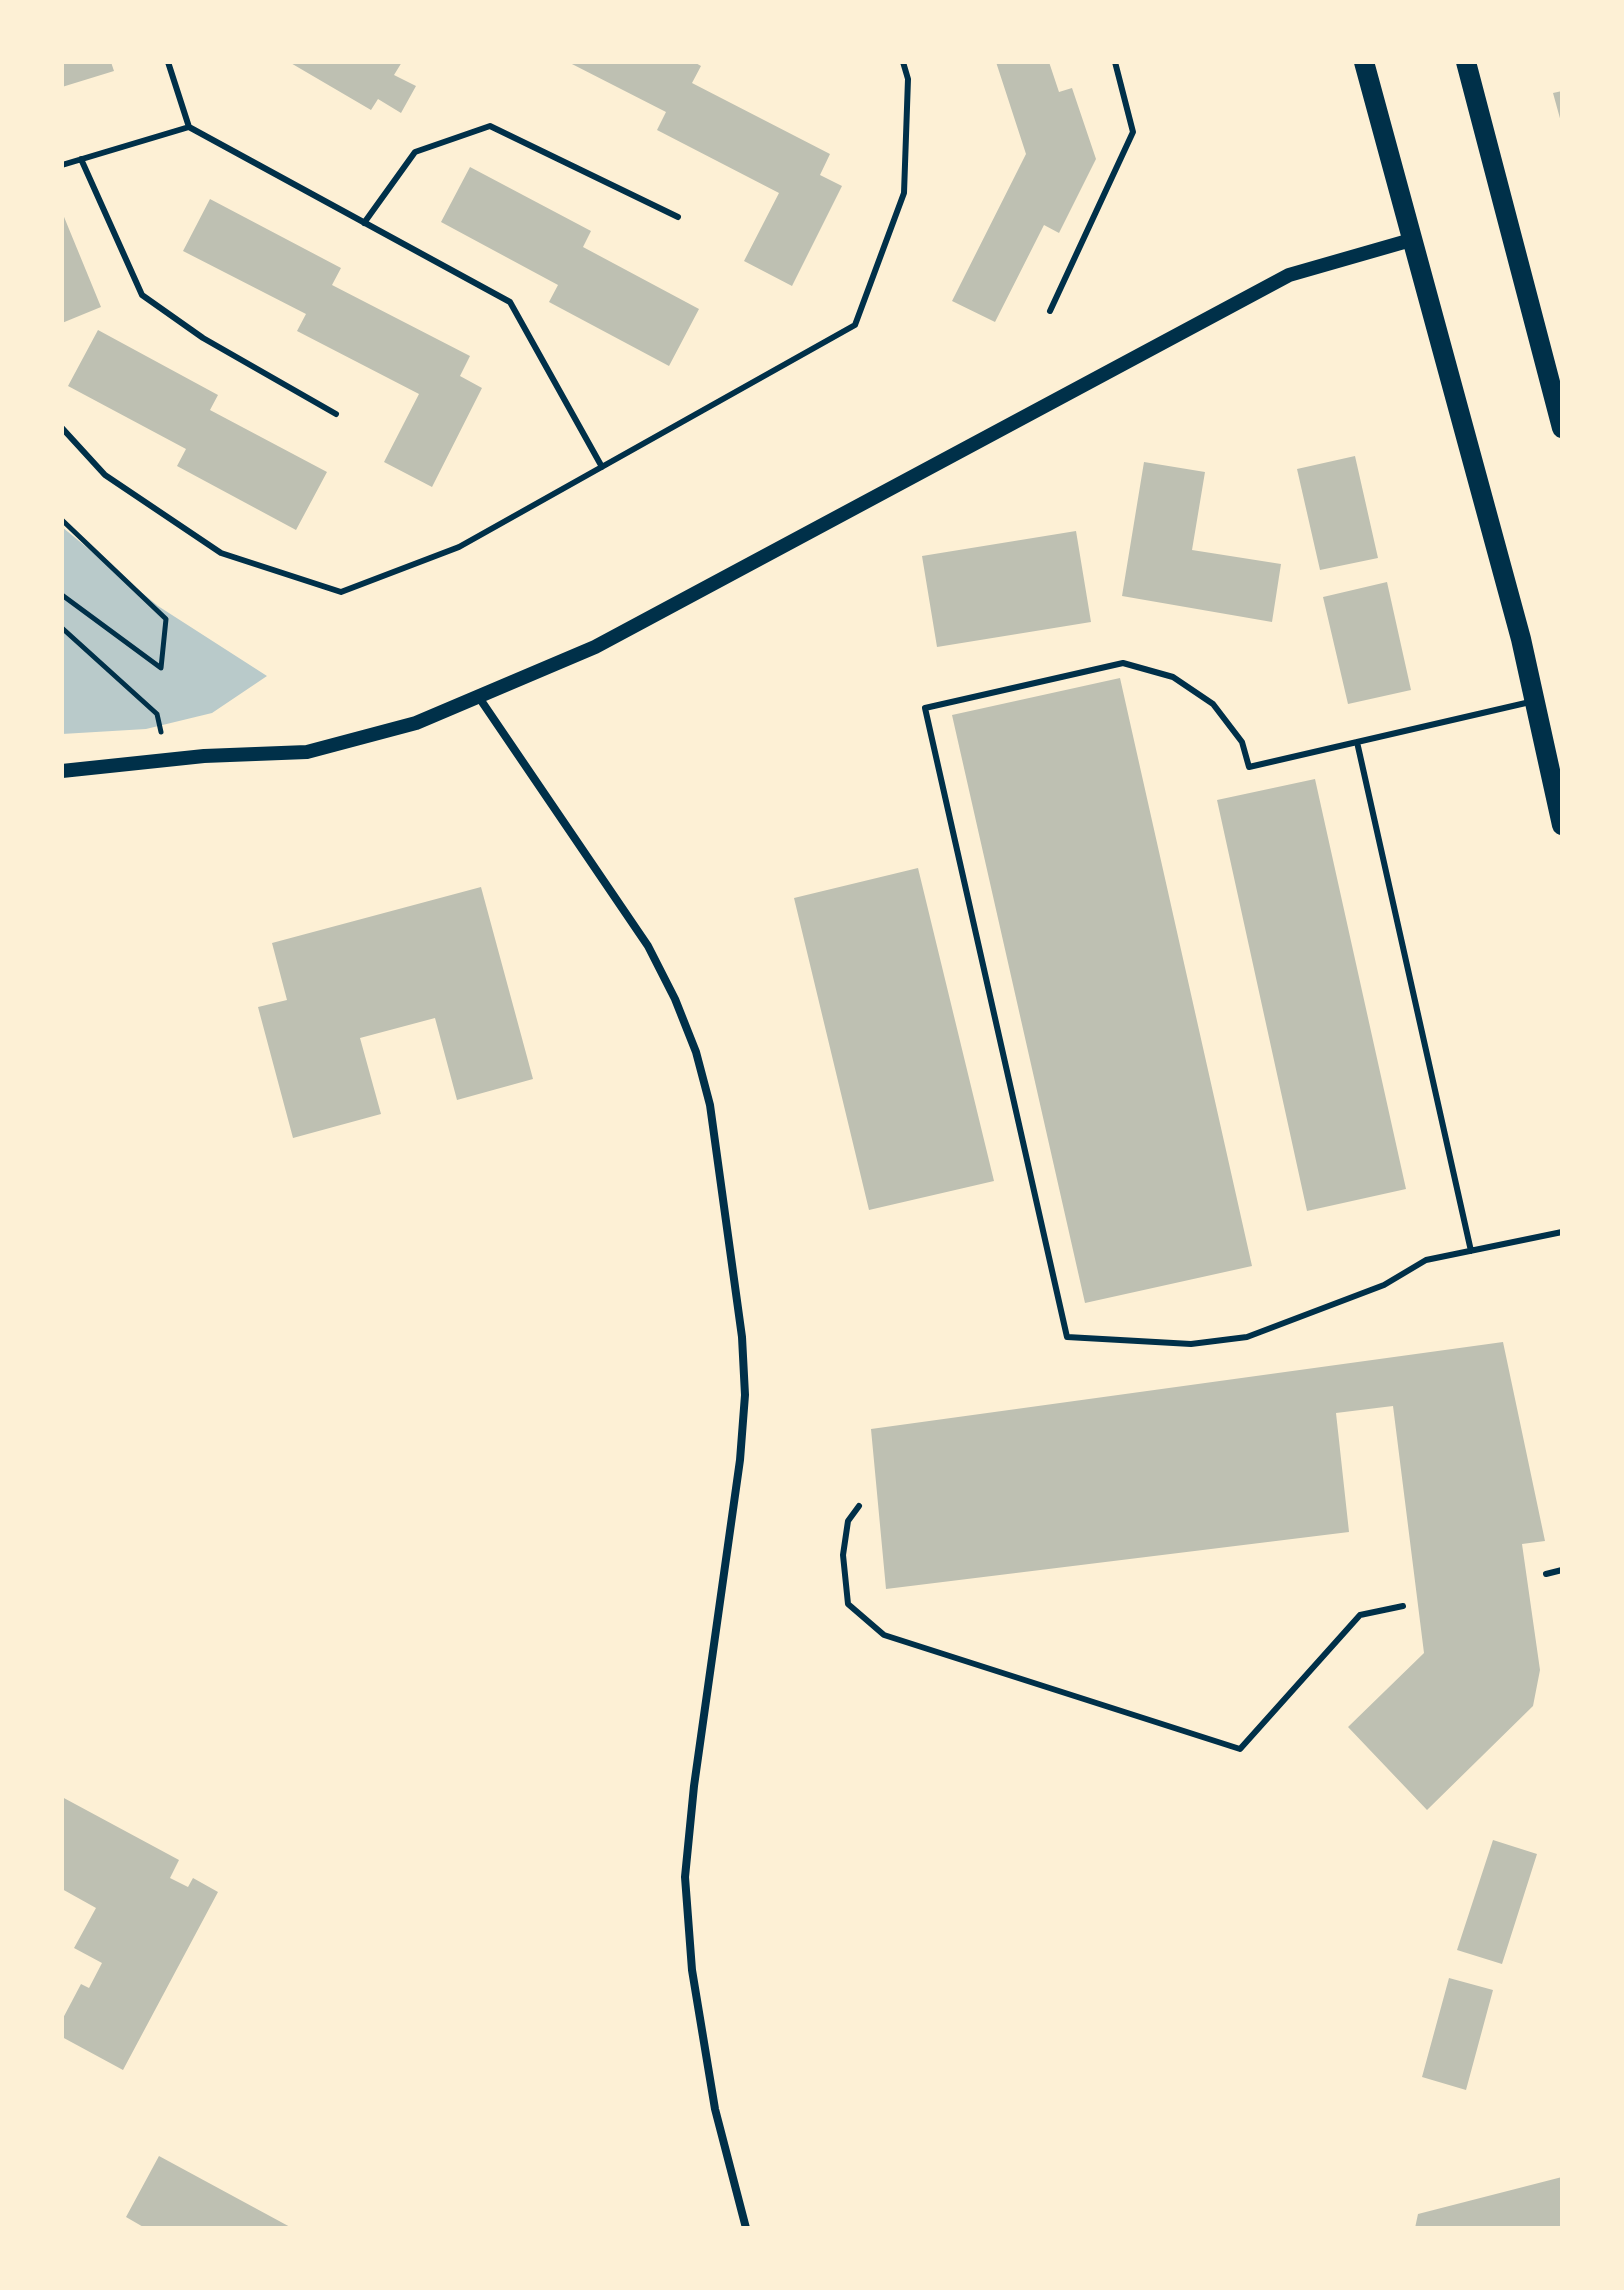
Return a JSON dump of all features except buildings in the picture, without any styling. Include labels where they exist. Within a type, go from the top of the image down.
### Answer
[{"type":"main road","points":[[1364,62],[1521,639],[1562,825]]},
{"type":"main road","points":[[1466,62],[1562,428]]},
{"type":"street","points":[[62,771],[204,756],[307,752],[416,723],[595,647],[1289,275],[1411,240]]},
{"type":"street","points":[[478,696],[648,946],[675,999],[696,1052],[710,1105],[742,1337],[745,1395],[740,1460],[694,1786],[685,1877],[692,1970],[715,2109],[746,2228]]},
{"type":"lane","points":[[168,62],[189,127],[510,302],[602,467]]},
{"type":"lane","points":[[62,428],[105,475],[221,553],[341,592],[459,547],[855,325],[904,193],[908,79],[903,62]]},
{"type":"lane","points":[[1050,311],[1133,132],[1115,62]]},
{"type":"lane","points":[[364,223],[415,152],[490,126],[678,217]]},
{"type":"lane","points":[[62,165],[189,127]]},
{"type":"lane","points":[[81,159],[142,295],[203,338],[336,414]]},
{"type":"lane","points":[[1534,701],[1249,767],[1242,742],[1213,704],[1173,677],[1123,663],[925,708],[1067,1337],[1191,1344],[1247,1337],[1384,1285],[1426,1260],[1562,1232]]},
{"type":"lane","points":[[1357,742],[1471,1251]]},
{"type":"lane","points":[[859,1506],[848,1521],[843,1555],[848,1604],[884,1635],[1240,1749],[1360,1615],[1403,1606]]},
{"type":"lane","points":[[1546,1574],[1562,1570]]},
{"type":"path","points":[[62,520],[166,619],[161,668],[62,595]]},
{"type":"path","points":[[62,628],[157,714]]},
{"type":"shaded area","points":[[62,527],[158,606],[267,676],[212,713],[146,729],[62,734]]}]
